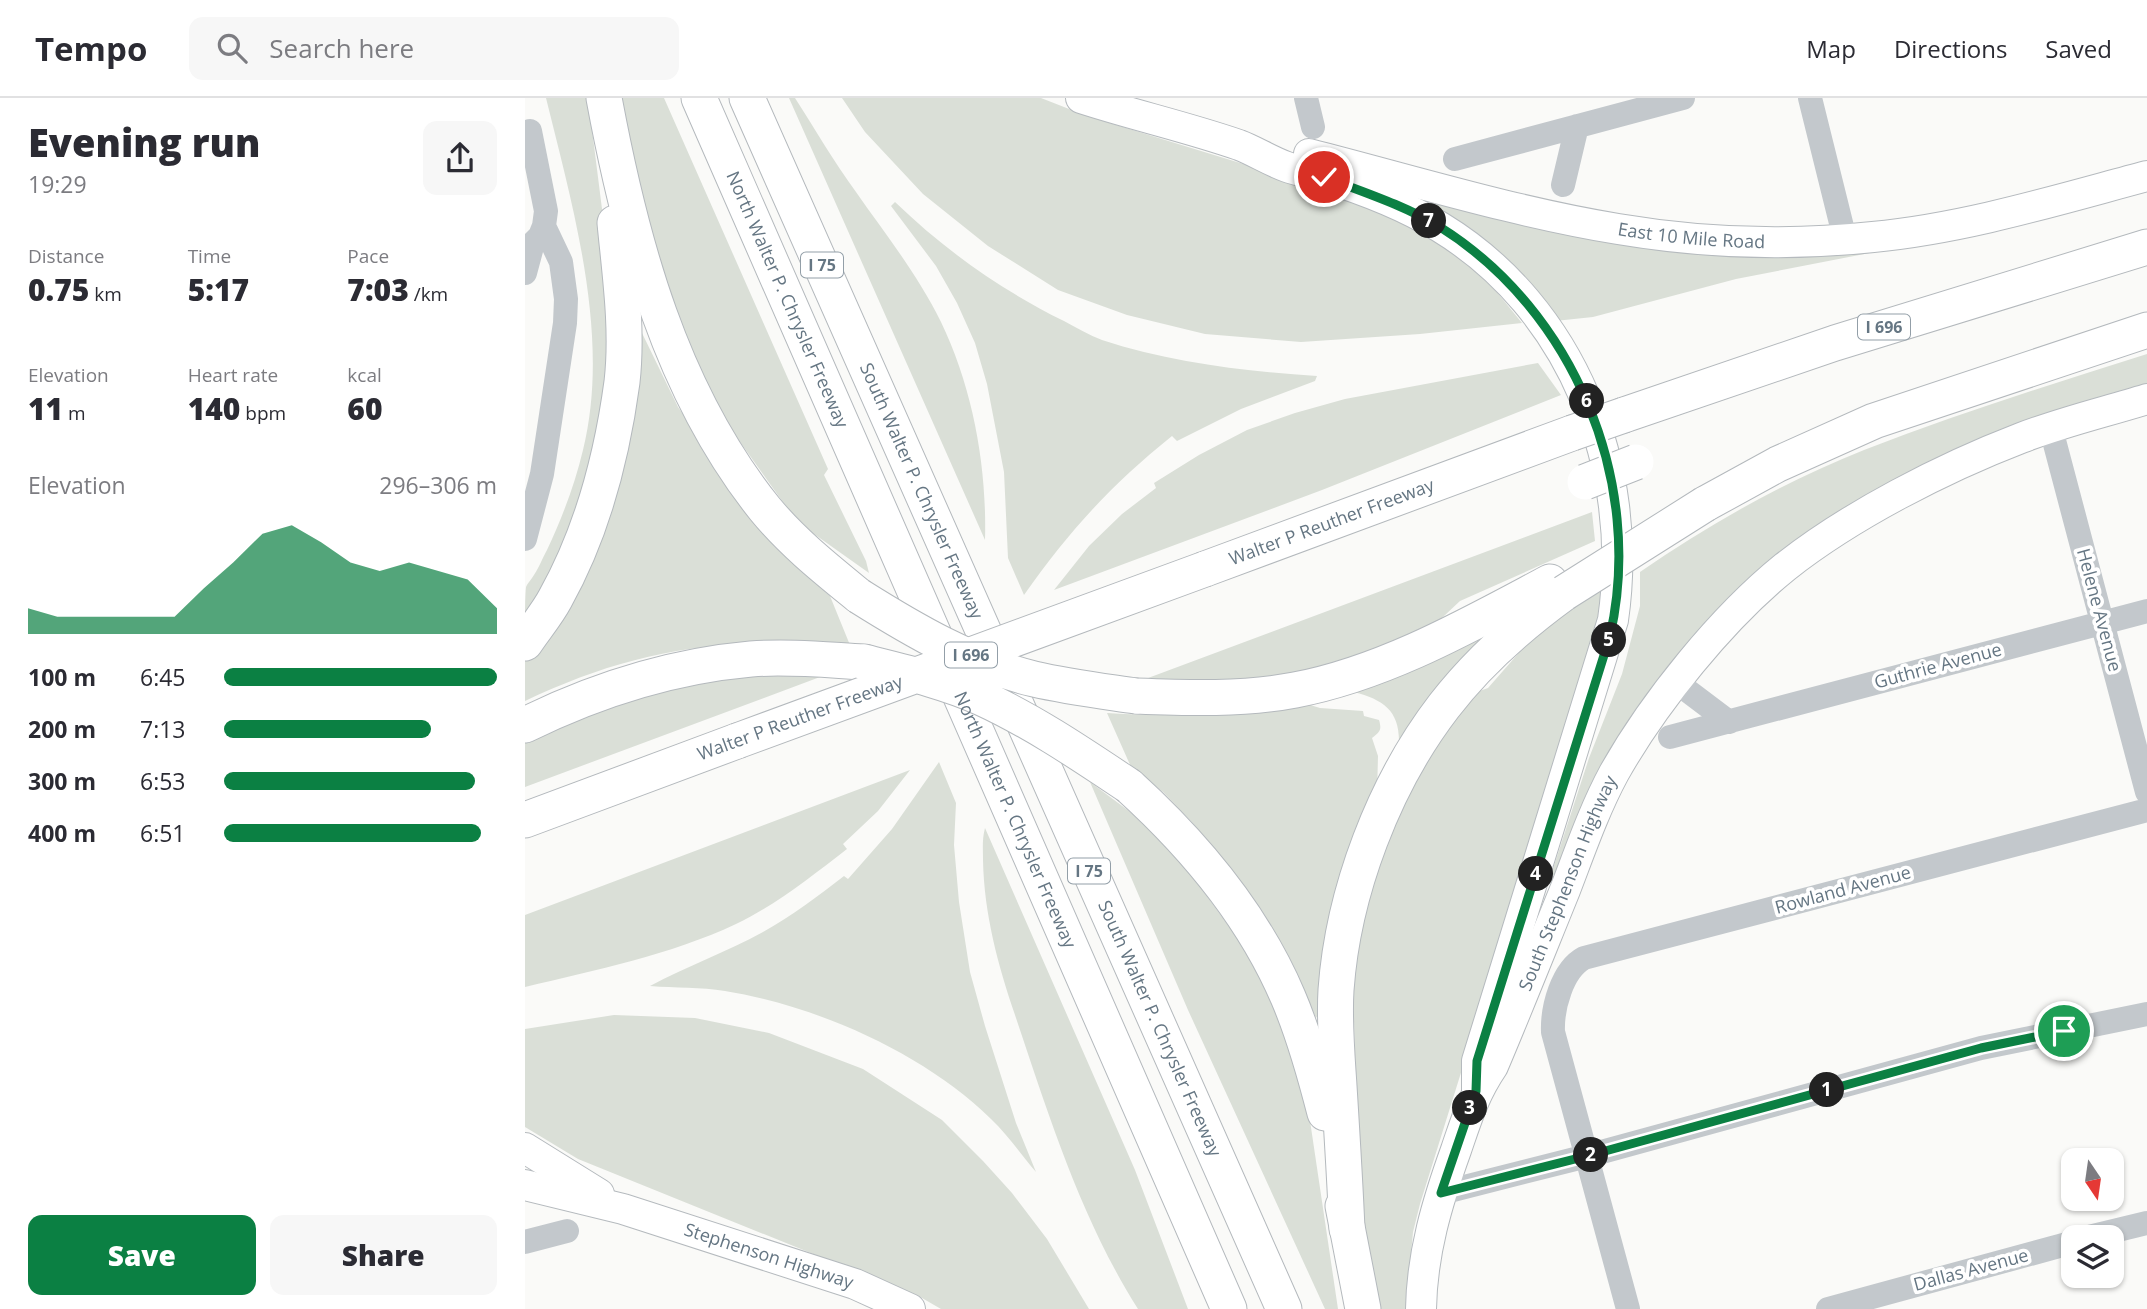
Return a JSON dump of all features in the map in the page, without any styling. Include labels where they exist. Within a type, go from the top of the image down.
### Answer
[{"type":"highway","points":[[604,98],[616,163],[656,307],[691,394],[719,444],[766,510],[805,551],[859,596],[920,635],[1033,679],[1136,696],[1196,699],[1263,695],[1333,680],[1393,659],[1560,586],[1778,464],[1874,421],[2147,330]]},
{"type":"highway","name":"North Walter P. Chrysler Freeway","points":[[699,98],[1229,1309]]},
{"type":"highway","name":"South Walter P. Chrysler Freeway","points":[[747,98],[1284,1309]]},
{"type":"highway","points":[[525,643],[555,599],[588,528],[607,460],[622,380],[623,305],[615,215],[616,163]]},
{"type":"highway","name":"Walter P Reuther Freeway","points":[[525,820],[1572,433],[1835,343],[2147,247]]},
{"type":"highway","points":[[1585,482],[1636,462]]},
{"type":"highway","points":[[1347,1230],[1336,992],[1344,928],[1366,850],[1386,799],[1444,706],[1488,657],[1560,586]]},
{"type":"highway","points":[[525,725],[580,699],[629,682],[701,667],[751,659],[864,662],[922,677],[980,697],[1045,732],[1129,786],[1170,823],[1219,881],[1266,954],[1288,997],[1316,1076],[1328,1122],[1363,1309]]},
{"type":"highway","points":[[1159,1149],[1209,1309]]},
{"type":"main road","points":[[1081,98],[1239,145]]},
{"type":"main road","name":"East 10 Mile Road","points":[[1239,145],[1289,149],[1535,212],[1618,229],[1733,241],[1845,239],[1899,234],[1973,221],[2147,176]]},
{"type":"main road","name":"South Stephenson Highway","points":[[1239,145],[1286,167],[1324,177],[1406,209],[1440,227],[1496,269],[1521,295],[1567,360],[1594,417],[1610,477],[1617,528],[1618,583],[1613,620],[1477,1061],[1476,1091]]},
{"type":"main road","points":[[1676,682],[1735,614],[1786,567],[1857,519],[1932,478],[1996,448],[2147,399]]},
{"type":"main road","name":"South Stephenson Highway","points":[[1420,1309],[1428,1237],[1476,1091],[1493,1066],[1596,810],[1640,731],[1676,682]]},
{"type":"main road","points":[[525,1148],[623,1209]]},
{"type":"main road","points":[[525,1185],[623,1209]]},
{"type":"main road","name":"Stephenson Highway","points":[[623,1209],[855,1284],[910,1309]]},
{"type":"street","points":[[1306,98],[1313,127]]},
{"type":"street","points":[[1455,159],[1683,98]]},
{"type":"street","points":[[1810,98],[1845,239]]},
{"type":"street","points":[[1563,184],[1577,126]]},
{"type":"street","points":[[525,273],[546,211],[530,131]]},
{"type":"street","points":[[525,539],[534,473],[565,323],[566,299],[561,262],[539,234]]},
{"type":"street","name":"Helene Avenue","points":[[2051,429],[2147,792]]},
{"type":"street","name":"Guthrie Avenue","points":[[1670,737],[2147,611]]},
{"type":"street","points":[[1676,682],[1728,722]]},
{"type":"street","name":"Rowland Avenue","points":[[1628,1309],[1553,1032],[1553,1020],[1560,995],[1567,975],[1576,962],[2147,810]]},
{"type":"street","points":[[1441,1193],[1587,1156],[1981,1048],[2147,1014]]},
{"type":"street","points":[[2124,1229],[2147,1223]]},
{"type":"street","points":[[525,1242],[567,1231]]},
{"type":"street","name":"Dallas Avenue","points":[[1828,1309],[2061,1246]]},
{"type":"shaded area","points":[[546,98],[588,98],[614,304],[615,344],[590,494],[525,624],[526,587],[553,538],[580,463],[591,407],[593,363],[585,273]]},
{"type":"shaded area","points":[[620,98],[664,98],[828,469],[824,475],[866,561],[869,573],[807,529],[790,512],[714,410],[655,255]]},
{"type":"shaded area","points":[[789,98],[795,98],[840,169],[912,272],[941,322],[962,374],[976,428],[983,484],[985,540]]},
{"type":"shaded area","points":[[842,98],[1041,98],[1087,116],[1357,199],[1456,251],[1492,286],[1522,323],[1420,334],[1301,342],[1205,334],[1127,315],[1058,290],[988,246],[923,194],[865,132]]},
{"type":"shaded area","points":[[1416,192],[1550,225],[1926,242],[1736,279],[1593,317],[1555,321],[1414,199]]},
{"type":"shaded area","points":[[895,202],[934,237],[996,283],[1097,338],[1155,355],[1235,368],[1317,376],[1315,381],[1241,409],[1177,441],[1172,436],[1092,510],[1024,595],[1008,558],[1004,472],[987,384],[975,343],[936,266],[891,206]]},
{"type":"shaded area","points":[[642,333],[678,407],[733,485],[730,490],[775,547],[830,596],[852,650],[763,644],[691,649],[607,668],[525,701],[525,661],[540,641],[636,390]]},
{"type":"shaded area","points":[[2147,354],[2147,388],[1757,579],[1559,875],[1551,875],[1589,758],[1622,674],[1640,606],[1640,572],[1749,505],[1835,462],[1969,412]]},
{"type":"shaded area","points":[[1538,363],[1561,395],[1322,490],[1054,590],[1089,546],[1122,514],[1156,488],[1154,483],[1247,430],[1345,399]]},
{"type":"shaded area","points":[[1592,512],[1595,541],[1460,601],[1428,631],[1385,649],[1267,681],[1132,684]]},
{"type":"shaded area","points":[[1605,585],[1598,634],[1420,1204],[1413,1232],[1406,1309],[1377,1309],[1366,1244],[1355,1056],[1353,987],[1359,916],[1380,853],[1438,736],[1474,693],[1488,688],[1524,647],[1561,613]]},
{"type":"shaded area","points":[[1488,630],[1494,637],[1399,744],[1397,723],[1388,709],[1374,699],[1354,692]]},
{"type":"shaded area","points":[[779,674],[820,677],[525,787],[525,734],[644,688]]},
{"type":"shaded area","points":[[1307,704],[1320,708],[1363,711],[1364,716],[1379,720],[1380,726],[1379,732],[1372,738],[1378,756],[1377,795],[1320,1012],[1316,1018],[1304,991],[1239,883],[1216,850],[1190,820],[1163,792],[1131,767],[1107,713],[1207,714]]},
{"type":"shaded area","points":[[939,762],[956,803],[954,845],[959,902],[970,972],[1016,1123],[1036,1172],[997,1125],[964,1095],[902,1053],[867,1036],[796,1008],[760,998],[716,990],[650,986],[763,932],[795,913],[844,876],[848,879],[892,829]]},
{"type":"shaded area","points":[[910,770],[878,811],[843,844],[847,849],[793,890],[751,916],[685,945],[606,968],[525,987],[525,915]]},
{"type":"shaded area","points":[[1090,782],[1137,817],[1180,859],[1246,950],[1265,987],[1292,1050],[1309,1114],[1338,1309],[1325,1309],[1188,1010]]},
{"type":"shaded area","points":[[985,828],[1135,1170],[1188,1309],[1138,1309],[1083,1203],[1041,1091],[998,958],[989,920],[984,880]]},
{"type":"shaded area","points":[[614,1015],[695,1018],[769,1033],[863,1069],[942,1120],[983,1161],[1012,1193],[1047,1239],[1089,1309],[941,1309],[922,1298],[578,1159],[525,1127],[525,1029]]},
{"type":"route","points":[[1324,177],[1406,209],[1440,227],[1496,269],[1521,295],[1543,323],[1582,388],[1594,417],[1615,507],[1618,583],[1610,636],[1503,974],[1477,1061],[1476,1091],[1441,1193],[1587,1156],[1981,1048],[2064,1031]]}]
